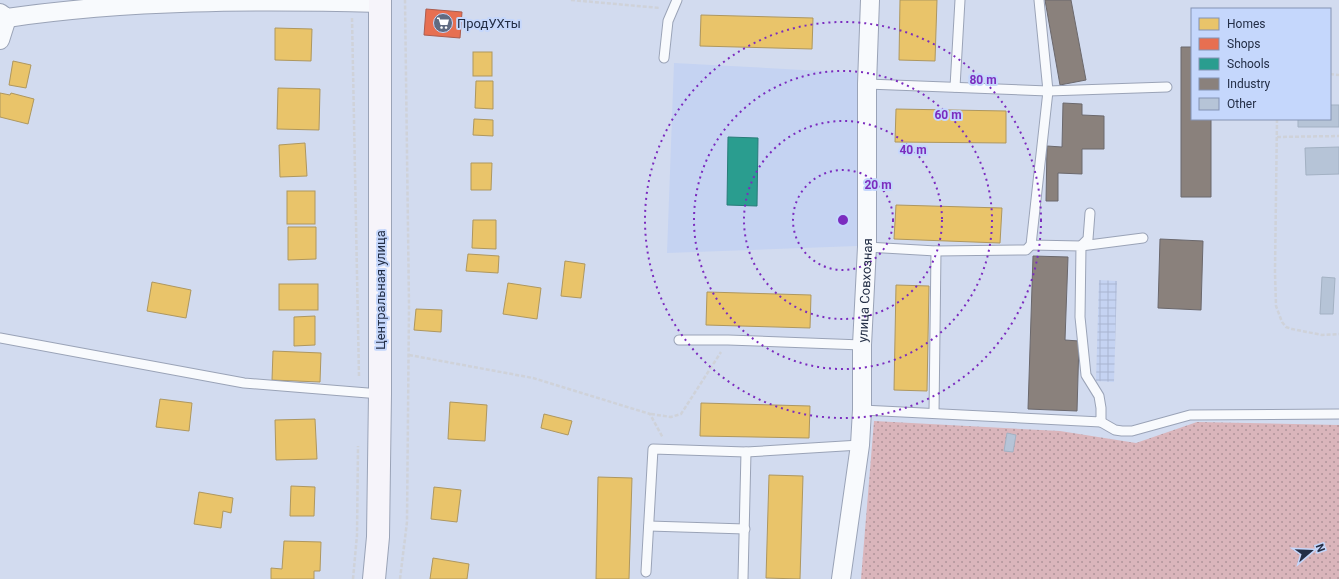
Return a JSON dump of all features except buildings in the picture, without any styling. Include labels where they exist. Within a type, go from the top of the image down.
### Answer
[{"type":"main road","name":"Центральная улица","points":[[374,579],[378,537],[370,393],[380,1]]},
{"type":"street","name":"улица Совхозная","points":[[841,579],[860,445],[862,410],[862,345],[867,247],[867,84],[870,0]]},
{"type":"street","points":[[0,40],[4,15],[169,1],[380,1]]},
{"type":"lane","points":[[664,58],[668,23],[677,0]]},
{"type":"lane","points":[[955,87],[960,0]]},
{"type":"lane","points":[[867,247],[936,251],[1026,250],[1031,245],[1048,91],[1039,0]]},
{"type":"lane","points":[[867,84],[1048,91],[1167,87]]},
{"type":"lane","points":[[1090,213],[1088,239],[1081,246],[1080,317],[1086,375],[1099,396],[1101,422]]},
{"type":"lane","points":[[1031,245],[1081,246],[1143,238]]},
{"type":"lane","points":[[934,413],[936,251]]},
{"type":"lane","points":[[0,338],[244,383],[370,393]]},
{"type":"lane","points":[[679,340],[728,340],[862,345]]},
{"type":"lane","points":[[862,410],[1101,422],[1116,430],[1122,431],[1132,431],[1194,414],[1339,414]]},
{"type":"lane","points":[[646,572],[653,449],[746,452],[860,445]]},
{"type":"lane","points":[[743,579],[746,452]]},
{"type":"lane","points":[[648,526],[745,529]]},
{"type":"path","points":[[400,579],[407,522],[409,356],[405,0]]},
{"type":"path","points":[[571,0],[660,8],[660,17],[668,23]]},
{"type":"path","points":[[352,2],[370,393]]},
{"type":"path","points":[[1277,120],[1276,306],[1282,322],[1286,327],[1322,335],[1339,334]]},
{"type":"path","points":[[1277,137],[1339,136]]},
{"type":"path","points":[[409,356],[533,378],[650,414],[671,417],[681,414],[728,340]]},
{"type":"path","points":[[650,414],[670,450]]},
{"type":"path","points":[[353,579],[357,535],[358,440]]},
{"type":"shaded area","points":[[674,63],[859,73],[857,246],[667,253]]},
{"type":"shaded area","points":[[1099,280],[1117,281],[1114,382],[1096,381]]},
{"type":"shaded area","points":[[874,421],[1060,431],[1136,443],[1197,422],[1339,425],[1339,579],[861,579]]},
{"type":"place","name":"ПродУХты","points":[[443,23]]}]
